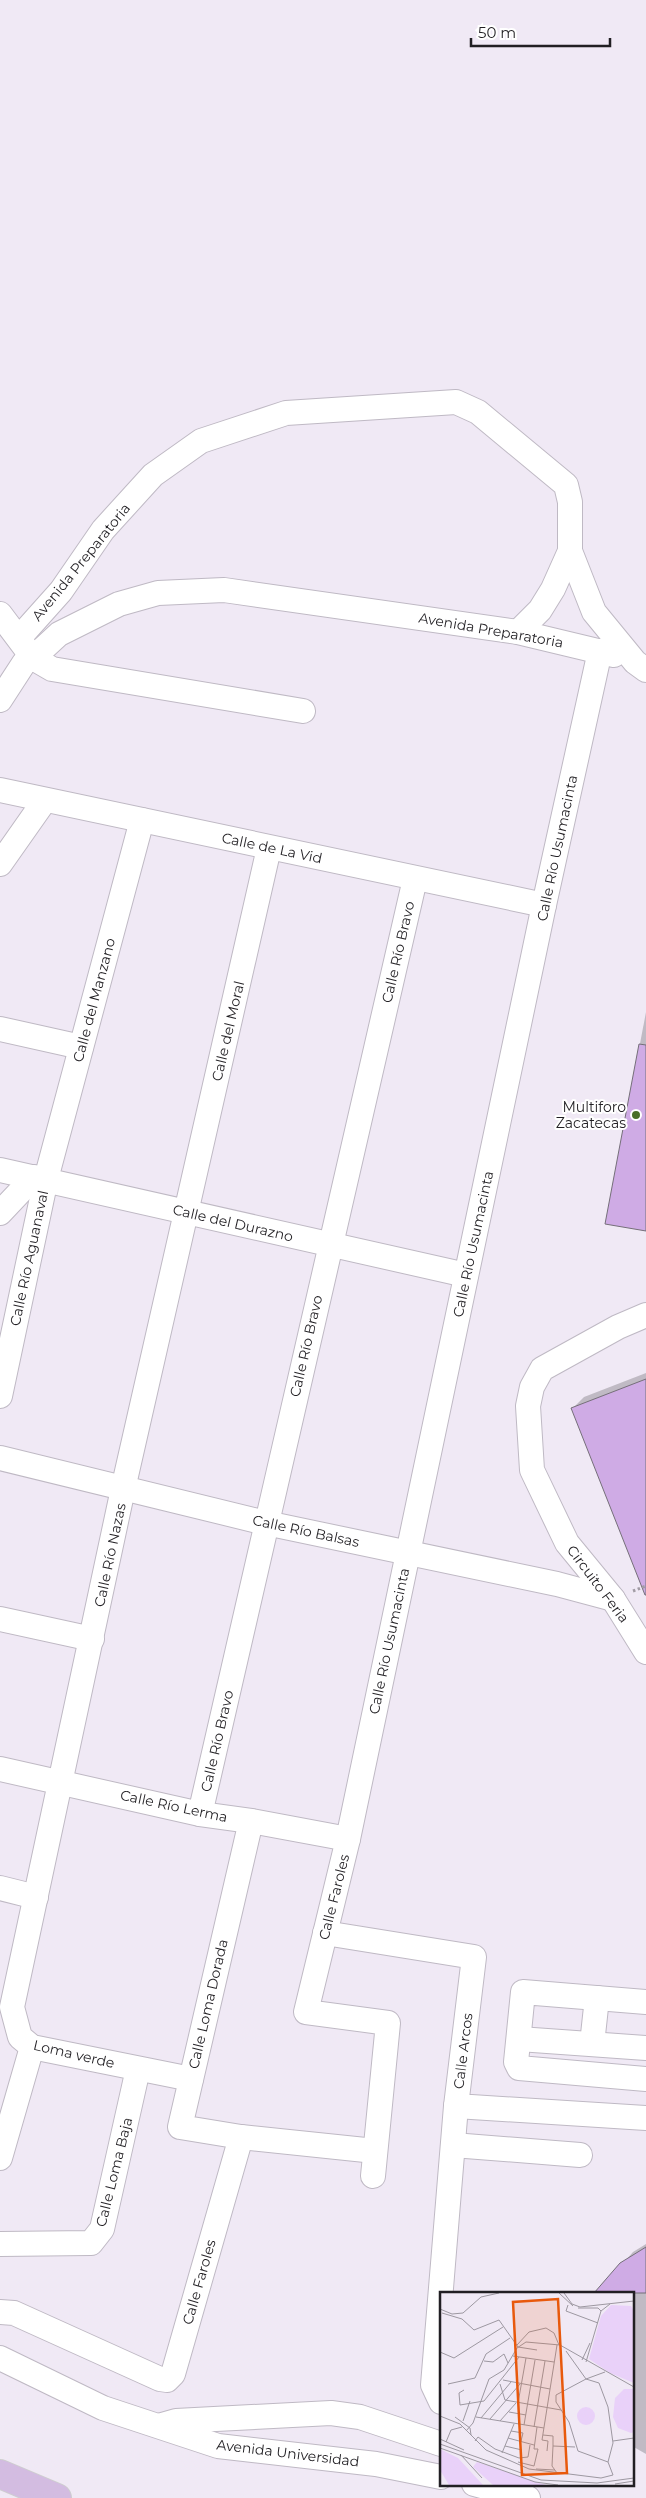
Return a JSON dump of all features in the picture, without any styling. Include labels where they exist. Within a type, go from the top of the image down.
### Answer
[{"type":"main road","points":[[0,2474],[57,2498]]},
{"type":"street","name":"Avenida Preparatoria","points":[[19,638],[61,591],[103,530],[153,475],[201,441],[286,413],[456,402],[478,412],[566,485],[570,502],[570,552],[594,612],[640,666]]},
{"type":"street","points":[[518,632],[540,610],[553,590],[570,552]]},
{"type":"street","name":"Avenida Preparatoria","points":[[0,700],[24,663],[33,658],[60,634],[119,604],[158,593],[224,590],[518,632],[600,651],[640,666]]},
{"type":"street","points":[[0,614],[33,658],[52,668],[303,711]]},
{"type":"street","name":"Calle Río Usumacinta","points":[[348,1839],[544,905],[600,651]]},
{"type":"street","name":"Calle de La Vid","points":[[0,790],[544,905]]},
{"type":"street","points":[[0,864],[45,800]]},
{"type":"street","name":"Calle del Manzano","points":[[40,1178],[81,1047],[142,820]]},
{"type":"street","name":"Calle del Moral","points":[[187,1214],[269,848]]},
{"type":"street","name":"Calle Río Bravo","points":[[200,1814],[329,1245],[415,879]]},
{"type":"street","points":[[0,1029],[81,1047]]},
{"type":"street","name":"Calle del Durazno","points":[[0,1170],[187,1214],[466,1275]]},
{"type":"street","points":[[0,1213],[40,1178]]},
{"type":"street","name":"Calle Río Aguanaval","points":[[0,1396],[40,1178]]},
{"type":"street","name":"Calle Río Nazas","points":[[36,1897],[123,1489],[187,1214]]},
{"type":"street","name":"Circuito Feria","points":[[646,1314],[618,1327],[542,1369],[532,1387],[528,1406],[532,1470],[568,1543],[613,1599],[646,1652]]},
{"type":"street","name":"Calle Río Balsas","points":[[0,1458],[266,1522],[557,1584],[613,1599]]},
{"type":"street","points":[[0,1619],[92,1639]]},
{"type":"street","name":"Calle Río Lerma","points":[[0,1769],[200,1814],[251,1821],[348,1839]]},
{"type":"street","name":"Calle Loma Dorada","points":[[241,2137],[180,2127],[251,1821]]},
{"type":"street","name":"Calle Faroles","points":[[348,1839],[306,2012],[388,2023],[373,2176]]},
{"type":"street","points":[[0,1888],[36,1897]]},
{"type":"street","name":"Loma verde","points":[[36,1897],[6,2005],[20,2037],[32,2047],[190,2079]]},
{"type":"street","name":"Calle Arcos","points":[[325,1933],[474,1958],[456,2106],[646,2118]]},
{"type":"street","points":[[646,2002],[523,1992],[516,2062],[519,2068],[646,2079]]},
{"type":"street","points":[[592,2044],[597,1998]]},
{"type":"street","points":[[519,2039],[646,2048]]},
{"type":"street","points":[[0,2158],[4,2133],[32,2047]]},
{"type":"street","name":"Calle Loma Baja","points":[[0,2244],[91,2243],[102,2230],[138,2069]]},
{"type":"street","points":[[440,2292],[456,2106]]},
{"type":"street","points":[[241,2137],[375,2151]]},
{"type":"street","name":"Calle Faroles","points":[[0,2312],[14,2313],[160,2379],[167,2380],[173,2374],[241,2137]]},
{"type":"street","points":[[453,2145],[580,2155]]},
{"type":"street","points":[[440,2294],[432,2385],[440,2400]]},
{"type":"street","name":"Avenida Universidad","points":[[0,2358],[103,2408],[218,2446],[376,2464],[440,2477]]},
{"type":"street","points":[[158,2426],[176,2421],[330,2414],[360,2417],[440,2444]]},
{"type":"street","points":[[485,2486],[511,2491]]},
{"type":"building","name":"Multiforo Zacatecas","points":[[639,1044],[646,1045],[646,1231],[605,1224]]},
{"type":"building","points":[[646,1379],[646,1595],[645,1595],[571,1408]]},
{"type":"building","points":[[646,2247],[646,2293],[595,2292],[620,2263]]},
{"type":"place","name":"Multiforo Zacatecas","points":[[636,1115]]}]
